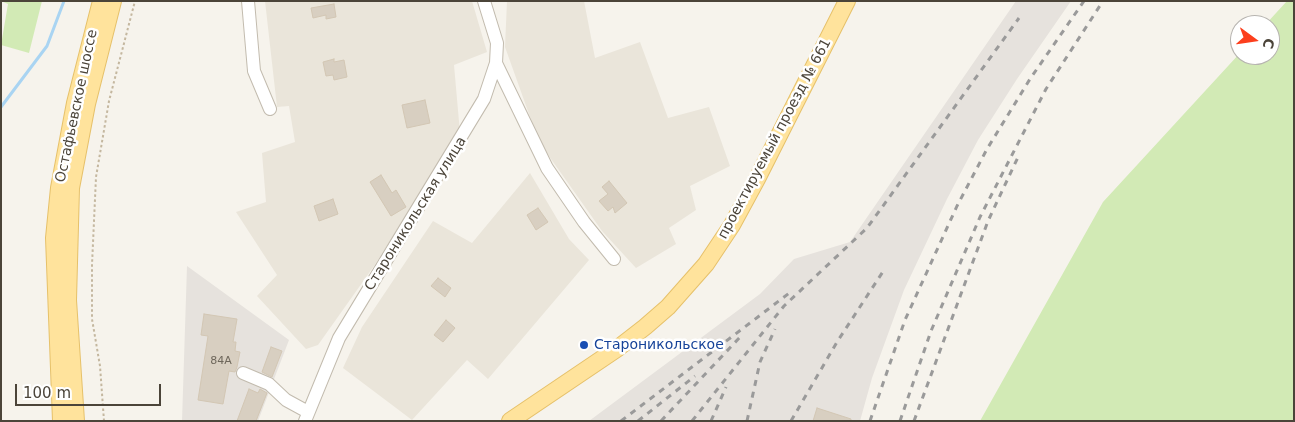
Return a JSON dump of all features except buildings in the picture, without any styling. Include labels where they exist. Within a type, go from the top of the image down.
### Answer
[{"type":"main road","name":"Остафьевское шоссе","points":[[61,421],[54,238],[75,103],[101,1]]},
{"type":"main road","name":"Остафьевское шоссе","points":[[76,421],[68,300],[72,188],[87,104],[113,1]]},
{"type":"main road","name":"проектируемый проезд № 661","points":[[510,421],[618,348],[645,327],[668,307],[706,264],[732,225],[757,179],[847,1]]},
{"type":"street","points":[[248,1],[254,71],[270,109]]},
{"type":"street","name":"Староникольская улица","points":[[306,416],[339,338],[472,123],[492,80],[496,63],[497,43],[484,1]]},
{"type":"street","points":[[496,63],[547,168],[584,222],[614,259]]},
{"type":"street","points":[[243,373],[269,384],[306,416]]},
{"type":"path","points":[[104,421],[100,366],[92,319],[92,265],[96,176],[109,101],[134,1]]},
{"type":"shaded area","points":[[265,1],[472,1],[487,52],[454,65],[460,133],[374,266],[318,345],[306,349],[257,296],[277,275],[236,212],[266,202],[262,153],[295,142],[289,106],[277,107]]},
{"type":"shaded area","points":[[507,1],[584,1],[595,58],[640,42],[668,118],[709,107],[730,166],[690,186],[696,210],[669,228],[676,244],[636,268],[602,231],[539,142],[505,47]]},
{"type":"shaded area","points":[[1016,1],[1071,1],[1017,79],[978,140],[947,199],[904,290],[872,378],[860,421],[589,421],[760,294],[794,259],[850,242]]},
{"type":"shaded area","points":[[530,173],[569,239],[589,260],[488,379],[467,360],[412,420],[343,368],[362,327],[433,221],[472,243]]},
{"type":"shaded area","points":[[187,266],[289,340],[258,421],[182,421]]},
{"type":"green space","points":[[1,1],[42,1],[29,53],[1,45],[8,4]]},
{"type":"green space","points":[[1287,1],[1294,1],[1294,421],[980,421],[1103,202],[1230,64],[1280,65],[1280,15],[1274,15]]},
{"type":"waterway","points":[[1,107],[47,46],[64,1]]},
{"type":"railway","points":[[870,421],[905,320],[957,206],[987,149],[1030,79],[1084,1]]},
{"type":"railway","points":[[900,421],[931,331],[980,217],[1046,89],[1103,1]]},
{"type":"railway","points":[[692,421],[784,306],[867,228],[1019,18]]},
{"type":"railway","points":[[914,421],[988,221],[1019,155]]},
{"type":"railway","points":[[791,421],[837,342],[884,270]]},
{"type":"railway","points":[[621,421],[792,291]]},
{"type":"railway","points":[[747,421],[760,362],[775,329]]},
{"type":"railway","points":[[661,421],[742,335]]},
{"type":"railway","points":[[638,421],[695,376]]},
{"type":"railway","points":[[711,421],[726,387]]},
{"type":"place","name":"Староникольское","points":[[584,345]]}]
